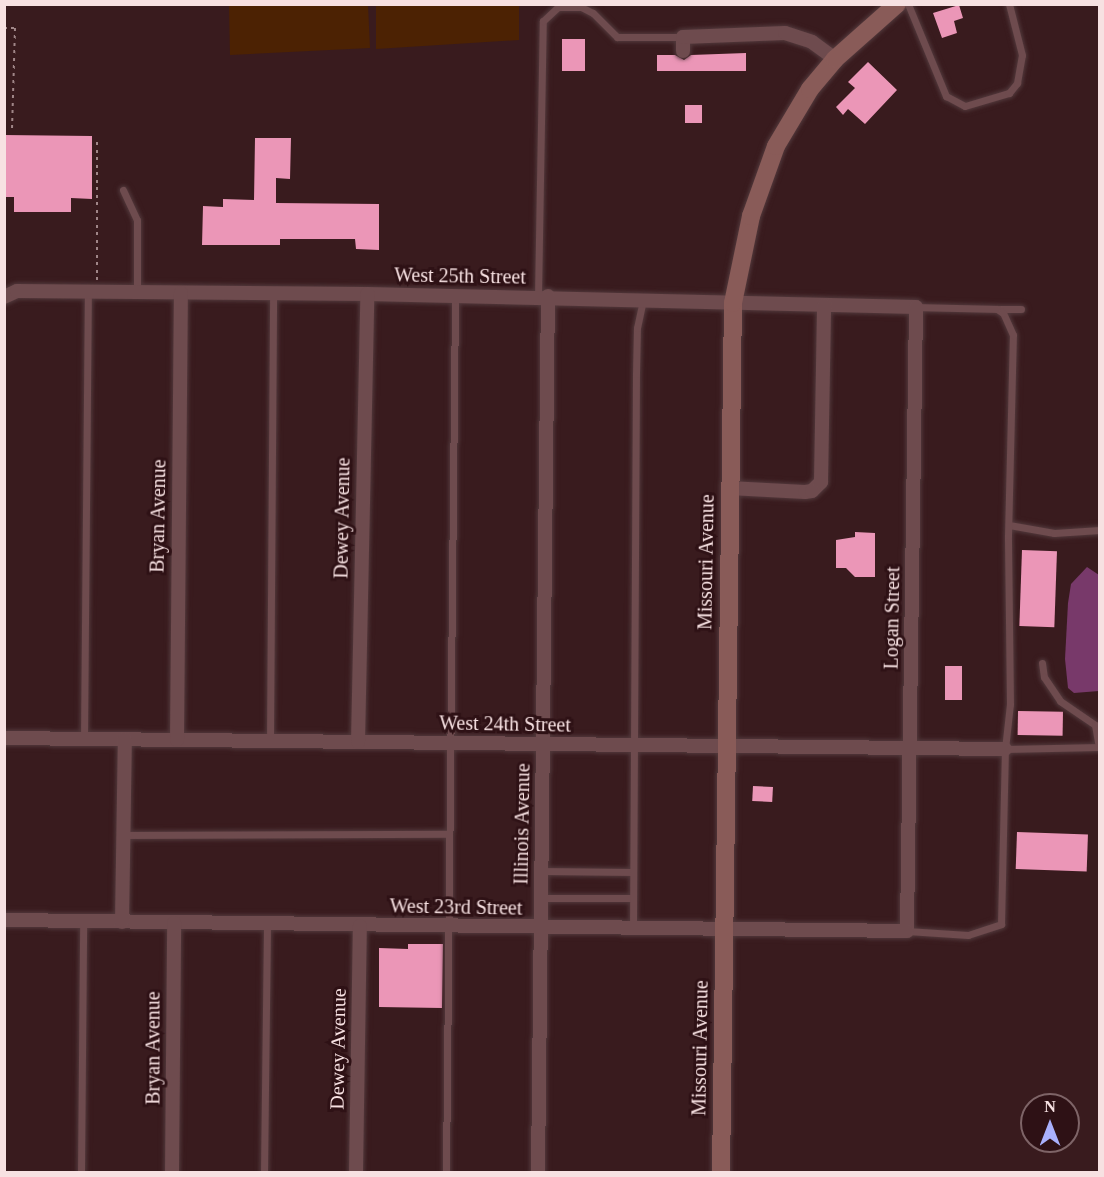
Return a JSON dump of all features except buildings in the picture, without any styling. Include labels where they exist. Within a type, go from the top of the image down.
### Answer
[{"type":"street","name":"Missouri Avenue","points":[[721,1173],[733,303],[751,216],[776,146],[810,89],[835,59],[897,4]]},
{"type":"street","points":[[683,51],[683,37],[785,33],[812,42],[835,59]]},
{"type":"street","name":"West 25th Street","points":[[5,297],[17,291],[367,294],[543,296],[916,307]]},
{"type":"street","name":"Bryan Avenue","points":[[177,740],[181,292]]},
{"type":"street","name":"Dewey Avenue","points":[[358,742],[367,294]]},
{"type":"street","name":"Illinois Avenue","points":[[538,1173],[543,296]]},
{"type":"street","points":[[729,488],[805,492],[821,482],[824,306]]},
{"type":"street","name":"Logan Street","points":[[907,931],[916,307]]},
{"type":"street","name":"West 24th Street","points":[[4,738],[910,750],[1005,749]]},
{"type":"street","points":[[122,922],[125,739]]},
{"type":"street","name":"West 23rd Street","points":[[4,920],[907,931]]},
{"type":"street","name":"Bryan Avenue","points":[[172,1173],[174,923]]},
{"type":"street","name":"Dewey Avenue","points":[[356,1173],[360,926]]},
{"type":"lane","points":[[908,4],[946,96],[965,106],[1008,93],[1017,83],[1022,55],[1009,4]]},
{"type":"lane","points":[[543,296],[543,21],[558,7],[581,7],[593,13],[617,37],[683,37]]},
{"type":"lane","points":[[123,190],[137,220],[137,292]]},
{"type":"lane","points":[[84,739],[92,291]]},
{"type":"lane","points":[[270,741],[273,293]]},
{"type":"lane","points":[[446,1173],[455,296]]},
{"type":"lane","points":[[633,928],[637,340],[643,299]]},
{"type":"lane","points":[[916,307],[1021,309]]},
{"type":"lane","points":[[907,931],[968,935],[1001,924],[1005,749],[1010,704],[1008,525],[1013,335],[1003,313],[997,309]]},
{"type":"lane","points":[[1008,525],[1054,533],[1098,532]]},
{"type":"lane","points":[[1005,749],[1099,747],[1097,723],[1060,701],[1044,677],[1042,663]]},
{"type":"lane","points":[[124,836],[449,834]]},
{"type":"lane","points":[[541,871],[633,872]]},
{"type":"lane","points":[[541,898],[633,898]]},
{"type":"lane","points":[[81,1173],[83,921]]},
{"type":"lane","points":[[264,1173],[267,924]]},
{"type":"path","points":[[4,28],[15,28],[12,131]]},
{"type":"path","points":[[92,291],[97,139]]},
{"type":"shaded area","points":[[229,5],[368,5],[370,48],[230,55]]},
{"type":"shaded area","points":[[376,5],[519,5],[519,40],[376,49]]},
{"type":"shaded area","points":[[1087,567],[1099,575],[1099,691],[1074,693],[1068,688],[1065,659],[1068,603],[1071,584]]}]
